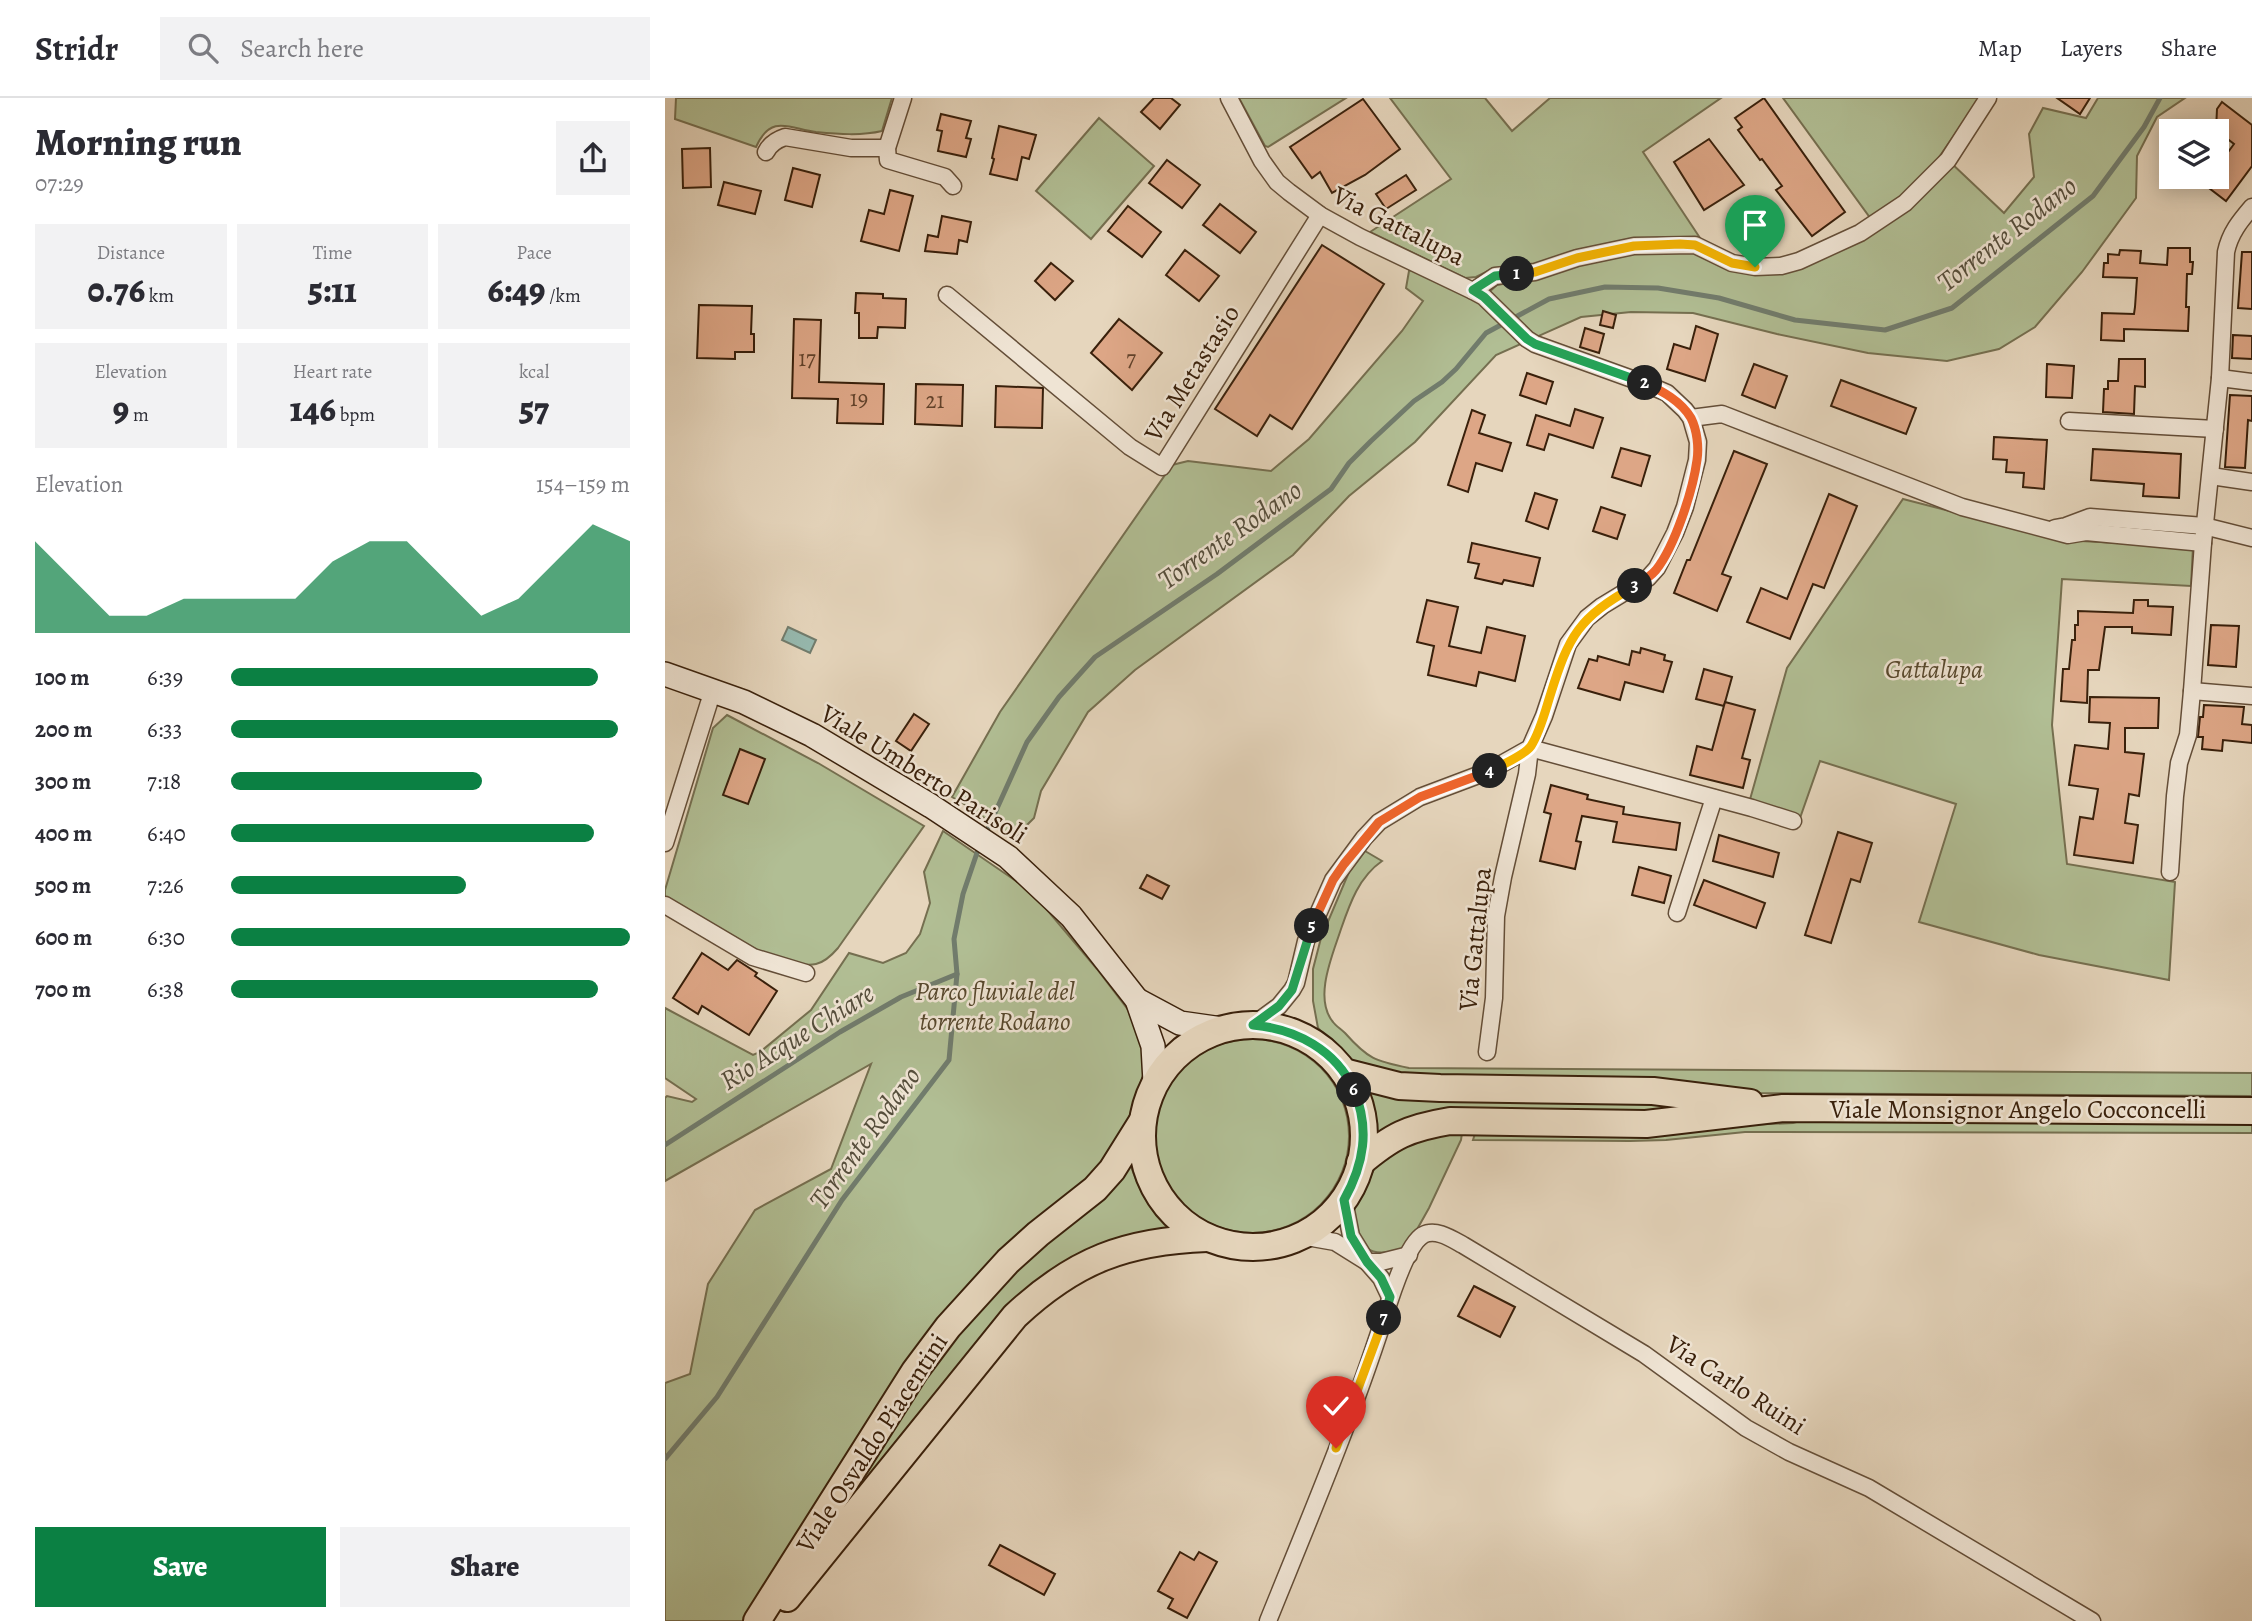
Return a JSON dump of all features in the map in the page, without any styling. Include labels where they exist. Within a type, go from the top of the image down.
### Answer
[{"type":"main road","name":"Viale Umberto Parisoli","points":[[665,674],[744,702],[813,736],[931,806],[1008,856],[1071,916],[1137,1000],[1153,1046],[1155,1082]]},
{"type":"main road","name":"Viale Umberto Parisoli","points":[[1137,1000],[1180,1023],[1222,1029]]},
{"type":"main road","points":[[1253,1025],[1288,1031],[1313,1043],[1344,1072],[1352,1086],[1362,1116],[1363,1147],[1360,1163],[1344,1200],[1324,1220],[1301,1236],[1262,1247],[1242,1246],[1207,1238],[1183,1223],[1167,1207],[1154,1188],[1143,1155],[1142,1122],[1155,1082],[1177,1054],[1206,1035],[1222,1029],[1253,1025]]},
{"type":"main road","name":"Viale Monsignor Angelo Cocconcelli","points":[[1344,1072],[1399,1086],[1653,1091],[1783,1108]]},
{"type":"main road","name":"Viale Monsignor Angelo Cocconcelli","points":[[1360,1163],[1400,1133],[1424,1125],[1450,1121],[1646,1124],[1783,1108],[2252,1111]]},
{"type":"main road","name":"Viale Osvaldo Piacentini","points":[[757,1621],[915,1371],[948,1327],[1008,1261],[1095,1189],[1112,1170],[1142,1122]]},
{"type":"main road","name":"Viale Osvaldo Piacentini","points":[[768,1621],[1015,1316],[1037,1296],[1081,1267],[1129,1247],[1171,1240],[1207,1238]]},
{"type":"street","points":[[903,98],[887,148],[888,160],[946,177],[953,186]]},
{"type":"street","name":"Via Gattalupa","points":[[1229,98],[1262,161],[1277,182],[1320,215],[1369,242],[1478,294],[1527,339],[1667,393],[1691,418],[1698,442],[1697,460],[1685,507],[1665,556],[1648,578],[1601,606],[1587,618],[1576,633],[1562,658],[1544,716],[1530,748],[1527,774],[1496,916],[1494,998],[1487,1052]]},
{"type":"street","points":[[1478,294],[1495,276],[1535,272],[1577,258],[1634,246],[1695,245],[1732,263],[1768,268],[1799,261],[1860,233],[1905,203],[1948,160],[1988,98]]},
{"type":"street","points":[[766,152],[769,146],[785,137],[851,148],[887,148]]},
{"type":"street","points":[[2170,872],[2179,763],[2188,735],[2192,691],[2204,526],[2220,378],[2226,252],[2234,229],[2252,207]]},
{"type":"street","name":"Via Metastasio","points":[[947,296],[1129,447],[1162,467],[1320,215]]},
{"type":"street","points":[[2220,378],[2252,382]]},
{"type":"street","points":[[1691,418],[1721,414],[1734,418],[1962,507],[2068,535],[2086,532],[2203,542]]},
{"type":"street","points":[[2069,421],[2215,429]]},
{"type":"street","points":[[2211,476],[2252,482]]},
{"type":"street","points":[[2049,529],[2090,517],[2204,526],[2252,538]]},
{"type":"street","points":[[665,843],[713,690]]},
{"type":"street","points":[[2192,691],[2252,696]]},
{"type":"street","points":[[1253,1025],[1279,1006],[1292,990],[1306,941],[1333,880],[1379,822],[1420,797],[1489,771],[1530,748],[1793,821]]},
{"type":"street","points":[[1677,913],[1714,798]]},
{"type":"street","points":[[665,905],[753,957],[806,974]]},
{"type":"street","points":[[1344,1200],[1351,1236],[1381,1278],[1390,1297]]},
{"type":"street","name":"Via Carlo Ruini","points":[[1409,1255],[1420,1236],[1427,1233],[1443,1235],[1463,1245],[1644,1354],[1747,1428],[1789,1452],[1869,1488],[2092,1621]]},
{"type":"street","points":[[1301,1236],[1335,1242],[1367,1262],[1393,1260],[1409,1255]]},
{"type":"street","points":[[1268,1621],[1364,1374],[1399,1273],[1409,1255]]},
{"type":"green space","points":[[676,98],[892,98],[882,131],[841,134],[782,126],[768,130],[756,147],[675,119]]},
{"type":"green space","points":[[1239,98],[1346,98],[1268,147]]},
{"type":"green space","points":[[1390,98],[1485,98],[1512,131],[1550,98],[1721,98],[1643,152],[1708,250],[1768,268],[1840,243],[1948,160],[2004,213],[2034,177],[2029,134],[2043,108],[2086,118],[2098,98],[2185,98],[2157,117],[2137,156],[2136,198],[2082,272],[2035,327],[1999,349],[1947,361],[1868,353],[1693,313],[1631,312],[1581,317],[1496,355],[1415,442],[1349,496],[1293,555],[1135,670],[1088,712],[1041,791],[1034,818],[1012,840],[974,810],[952,797],[1000,712],[1172,465],[1188,461],[1271,471],[1309,439],[1402,331],[1423,301],[1406,288],[1409,271],[1425,264],[1489,292],[1497,285],[1520,281],[1513,268],[1494,268],[1476,277],[1465,278],[1370,232],[1451,179]]},
{"type":"green space","points":[[1783,98],[1980,98],[1935,163],[1901,196],[1871,219]]},
{"type":"green space","points":[[1099,118],[1154,166],[1091,239],[1036,191]]},
{"type":"green space","name":"Gattalupa","points":[[1903,499],[2062,540],[2193,547],[2191,586],[2062,579],[2052,725],[2067,864],[2175,882],[2169,980],[2039,955],[1919,922],[1956,804],[1820,761],[1800,818],[1749,803],[1787,668]]},
{"type":"green space","points":[[727,715],[818,763],[924,826],[838,948],[819,963],[801,964],[762,952],[665,900],[665,890],[713,728]]},
{"type":"green space","name":"Parco fluviale del torrente Rodano","points":[[943,831],[1032,892],[1132,1015],[1144,1043],[1144,1072],[1128,1122],[1102,1169],[1044,1215],[974,1278],[882,1404],[743,1621],[665,1621],[665,1383],[690,1374],[708,1284],[755,1210],[831,1169],[871,1064],[665,1181],[665,1098],[667,1096],[692,1102],[696,1099],[665,1078],[665,1008],[753,1055],[760,1052],[811,1010],[849,953],[883,963],[906,953],[920,934],[930,903],[924,872]]},
{"type":"green space","points":[[1365,851],[1382,861],[1361,883],[1348,910],[1330,963],[1325,1001],[1327,1012],[1336,1025],[1366,1054],[1388,1063],[1409,1068],[2252,1073],[2252,1096],[1748,1093],[1386,1077],[1362,1069],[1330,1041],[1318,1028],[1313,1001],[1313,969],[1321,938],[1349,872]]},
{"type":"green space","points":[[1252,1039],[1289,1047],[1306,1055],[1320,1068],[1333,1082],[1341,1099],[1349,1136],[1341,1173],[1333,1190],[1320,1204],[1306,1217],[1289,1225],[1252,1233],[1215,1225],[1198,1217],[1184,1204],[1171,1190],[1163,1173],[1155,1136],[1163,1099],[1171,1082],[1184,1068],[1198,1055],[1215,1047]]},
{"type":"green space","points":[[1368,1091],[1646,1099],[1702,1107],[1377,1133],[1376,1116]]},
{"type":"green space","points":[[1800,1121],[2252,1121],[2252,1133],[1745,1132],[1666,1140],[1473,1140],[1477,1127],[1636,1130]]},
{"type":"green space","points":[[1462,1133],[1429,1208],[1406,1249],[1380,1252],[1366,1247],[1359,1233],[1353,1208],[1364,1192],[1376,1164],[1413,1139]]},
{"type":"green space","points":[[1130,1163],[1145,1199],[1169,1229],[1097,1248],[821,1531],[964,1319]]},
{"type":"water","points":[[788,627],[816,640],[810,653],[782,640]]},
{"type":"building","points":[[1154,98],[1171,98],[1180,105],[1160,129],[1141,112]]},
{"type":"building","points":[[1764,98],[1845,212],[1812,236],[1776,190],[1782,186],[1738,130],[1742,127],[1735,118]]},
{"type":"building","points":[[2057,98],[2090,98],[2080,114]]},
{"type":"building","points":[[1363,99],[1400,149],[1365,175],[1332,193],[1320,172],[1312,178],[1290,147]]},
{"type":"building","points":[[2222,102],[2252,125],[2252,166],[2226,201],[2210,189],[2229,189],[2229,151],[2234,144],[2229,140],[2229,119],[2217,119],[2217,109]]},
{"type":"building","points":[[941,114],[971,121],[966,138],[971,139],[966,157],[938,151],[942,131],[937,130]]},
{"type":"building","points":[[999,126],[1036,135],[1029,159],[1022,157],[1017,180],[990,174]]},
{"type":"building","points":[[1709,139],[1744,185],[1704,210],[1674,162]]},
{"type":"building","points":[[710,148],[711,187],[683,188],[682,149]]},
{"type":"building","points":[[1167,160],[1200,185],[1182,208],[1149,183]]},
{"type":"building","points":[[793,168],[820,175],[812,207],[785,200]]},
{"type":"building","points":[[1406,175],[1416,190],[1386,209],[1376,194]]},
{"type":"building","points":[[724,182],[761,191],[755,214],[718,205]]},
{"type":"building","points":[[890,190],[913,196],[899,251],[861,241],[869,210],[884,214]]},
{"type":"building","points":[[1220,204],[1256,232],[1240,253],[1203,225]]},
{"type":"building","points":[[1128,206],[1161,232],[1142,257],[1108,231]]},
{"type":"building","points":[[942,216],[971,222],[967,242],[959,240],[957,254],[925,251],[928,235],[938,237]]},
{"type":"building","points":[[1322,245],[1384,284],[1292,429],[1270,415],[1257,436],[1215,409]]},
{"type":"building","points":[[2168,248],[2190,248],[2190,262],[2193,262],[2192,274],[2187,274],[2188,331],[2124,329],[2124,341],[2101,340],[2102,313],[2134,314],[2135,307],[2137,278],[2103,277],[2108,254],[2119,255],[2120,250],[2141,251],[2140,263],[2167,265]]},
{"type":"building","points":[[1185,250],[1219,276],[1199,301],[1166,275]]},
{"type":"building","points":[[2242,252],[2252,252],[2252,309],[2238,308]]},
{"type":"building","points":[[1051,263],[1073,281],[1055,300],[1035,281]]},
{"type":"building","points":[[856,293],[883,294],[883,298],[906,299],[905,328],[878,327],[877,338],[859,338],[859,313],[855,313]]},
{"type":"building","points":[[699,305],[752,306],[751,334],[754,334],[754,352],[735,352],[735,359],[697,358]]},
{"type":"building","points":[[1603,311],[1616,315],[1613,328],[1600,325]]},
{"type":"building","points":[[794,319],[821,320],[819,382],[884,384],[883,424],[837,423],[838,399],[792,398]]},
{"type":"building","points":[[1119,319],[1162,353],[1132,390],[1091,353]]},
{"type":"building","points":[[1696,326],[1718,334],[1705,381],[1667,369],[1674,344],[1690,349]]},
{"type":"building","points":[[1585,328],[1604,334],[1599,353],[1580,347]]},
{"type":"building","points":[[2233,335],[2252,336],[2252,359],[2232,358]]},
{"type":"building","points":[[2119,359],[2145,359],[2145,387],[2135,386],[2134,414],[2103,412],[2104,389],[2108,389],[2108,381],[2118,381]]},
{"type":"building","points":[[1754,364],[1787,376],[1775,408],[1742,395]]},
{"type":"building","points":[[2047,364],[2074,366],[2072,398],[2046,397]]},
{"type":"building","points":[[1527,373],[1553,382],[1546,404],[1520,395]]},
{"type":"building","points":[[1841,380],[1916,408],[1906,434],[1831,406]]},
{"type":"building","points":[[916,384],[963,385],[962,426],[915,424]]},
{"type":"building","points":[[996,386],[1043,388],[1042,428],[995,427]]},
{"type":"building","points":[[2230,395],[2252,396],[2252,421],[2248,420],[2245,468],[2225,467]]},
{"type":"building","points":[[1575,409],[1603,418],[1593,448],[1549,434],[1544,450],[1527,445],[1536,415],[1570,426]]},
{"type":"building","points":[[1472,410],[1485,415],[1479,433],[1511,443],[1502,471],[1476,463],[1468,492],[1448,485]]},
{"type":"building","points":[[1994,437],[2047,440],[2044,489],[2023,487],[2024,473],[2006,472],[2007,460],[1993,459]]},
{"type":"building","points":[[1621,448],[1650,456],[1641,486],[1612,477]]},
{"type":"building","points":[[2093,449],[2181,454],[2179,498],[2143,496],[2144,484],[2091,480]]},
{"type":"building","points":[[1734,451],[1767,464],[1722,574],[1731,577],[1717,611],[1674,593]]},
{"type":"building","points":[[1535,493],[1557,500],[1548,529],[1526,521]]},
{"type":"building","points":[[1829,494],[1857,506],[1824,588],[1813,584],[1790,639],[1747,622],[1761,588],[1787,599]]},
{"type":"building","points":[[1601,507],[1625,515],[1617,539],[1593,531]]},
{"type":"building","points":[[1472,543],[1540,558],[1533,586],[1504,580],[1502,584],[1475,578],[1479,564],[1468,562]]},
{"type":"building","points":[[1427,600],[1458,607],[1449,646],[1481,653],[1487,627],[1525,636],[1515,681],[1479,672],[1476,686],[1428,675],[1434,646],[1417,642]]},
{"type":"building","points":[[2134,600],[2148,600],[2148,606],[2173,607],[2171,635],[2132,633],[2132,627],[2105,627],[2099,670],[2088,670],[2087,703],[2061,701],[2063,669],[2069,669],[2075,625],[2078,625],[2078,611],[2133,613]]},
{"type":"building","points":[[2211,625],[2239,626],[2236,667],[2208,665]]},
{"type":"building","points":[[1641,648],[1665,655],[1664,660],[1672,662],[1663,692],[1625,682],[1620,700],[1578,688],[1589,659],[1597,661],[1598,656],[1629,665],[1632,651],[1640,653]]},
{"type":"building","points":[[1704,669],[1732,677],[1724,706],[1696,699]]},
{"type":"building","points":[[2090,697],[2159,698],[2158,728],[2125,728],[2125,752],[2144,754],[2139,796],[2129,794],[2125,823],[2138,825],[2133,863],[2074,855],[2080,817],[2093,819],[2098,789],[2069,785],[2075,745],[2108,749],[2110,723],[2089,722]]},
{"type":"building","points":[[1725,702],[1755,710],[1742,758],[1750,760],[1743,788],[1690,775],[1697,746],[1712,750]]},
{"type":"building","points":[[2204,705],[2244,707],[2242,724],[2252,725],[2252,743],[2223,740],[2222,751],[2202,749],[2203,737],[2198,737]]},
{"type":"building","points":[[914,714],[929,724],[911,751],[896,741]]},
{"type":"building","points":[[740,749],[765,759],[748,804],[723,795]]},
{"type":"building","points":[[1551,785],[1588,795],[1587,799],[1624,807],[1623,814],[1680,823],[1676,850],[1613,842],[1617,822],[1582,816],[1576,841],[1581,842],[1575,869],[1540,861],[1551,814],[1544,812]]},
{"type":"building","points":[[1838,832],[1872,843],[1860,882],[1851,879],[1831,943],[1805,935]]},
{"type":"building","points":[[1719,835],[1779,853],[1773,877],[1713,861]]},
{"type":"building","points":[[1639,867],[1671,876],[1664,903],[1632,895]]},
{"type":"building","points":[[1147,875],[1169,886],[1162,899],[1140,888]]},
{"type":"building","points":[[1704,880],[1765,903],[1756,928],[1694,905]]},
{"type":"building","points":[[702,953],[728,970],[737,960],[777,991],[749,1035],[702,1006],[698,1014],[673,998]]},
{"type":"building","points":[[1474,1286],[1515,1307],[1500,1337],[1458,1316]]},
{"type":"building","points":[[1000,1545],[1055,1574],[1044,1595],[989,1565]]},
{"type":"building","points":[[1180,1552],[1194,1560],[1199,1552],[1217,1562],[1187,1618],[1168,1608],[1173,1599],[1158,1591]]},
{"type":"waterway","name":"Torrente Rodano","points":[[985,835],[1027,742],[1059,697],[1095,657],[1217,574],[1331,489],[1349,463],[1414,401],[1456,369],[1486,333],[1549,299],[1605,287],[1658,288],[1719,298],[1795,320],[1885,330],[1952,308],[2093,196],[2144,127],[2160,98]]},
{"type":"waterway","name":"Torrente Rodano","points":[[665,1459],[717,1397],[842,1200],[949,1060],[957,974],[954,939],[963,894],[979,847]]},
{"type":"waterway","name":"Rio Acque Chiare","points":[[665,1145],[840,1032],[901,997],[957,974]]},
{"type":"route","points":[[1336,1448],[1390,1297],[1381,1278],[1367,1262],[1347,1226],[1344,1200],[1360,1163],[1364,1132],[1362,1116],[1352,1086],[1344,1072],[1313,1043],[1288,1031],[1253,1025],[1279,1006],[1292,990],[1306,941],[1333,880],[1354,850],[1379,822],[1420,797],[1489,771],[1530,748],[1544,716],[1568,644],[1587,618],[1616,596],[1648,578],[1665,556],[1685,507],[1697,460],[1698,442],[1691,418],[1667,393],[1535,344],[1473,290],[1495,276],[1535,272],[1577,258],[1634,246],[1695,245],[1732,263],[1755,267]]}]
